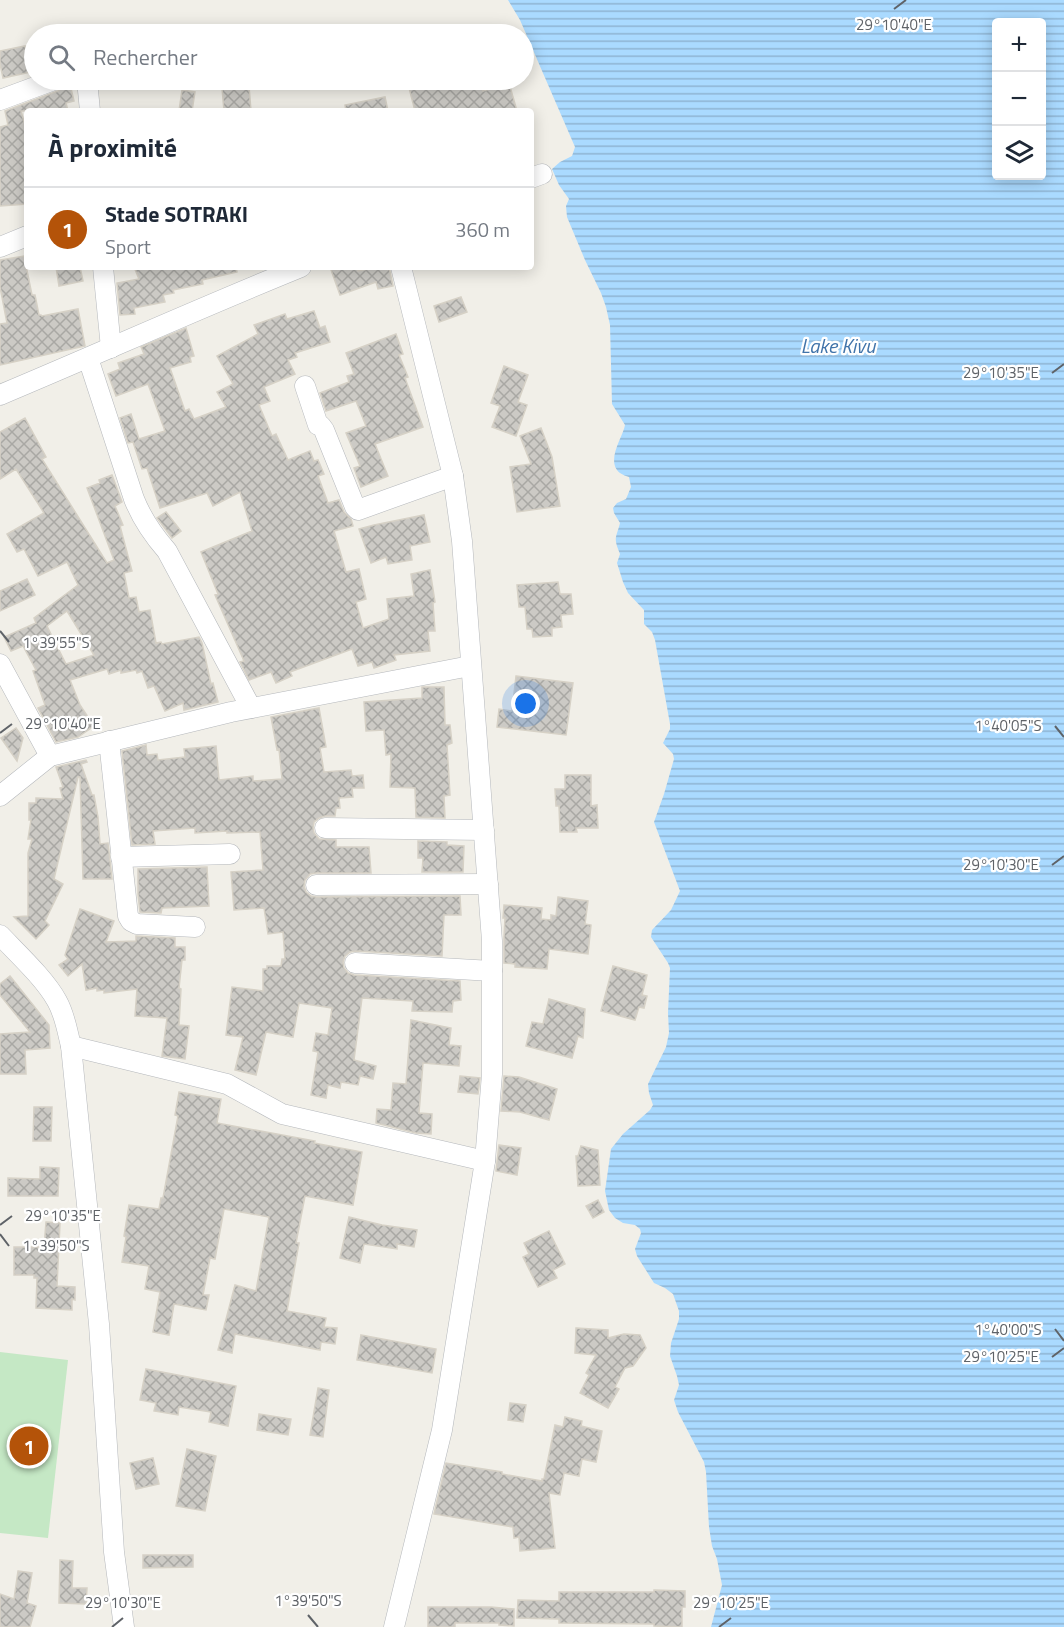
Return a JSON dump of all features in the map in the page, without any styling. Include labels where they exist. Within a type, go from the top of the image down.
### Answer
[{"type":"street","points":[[0,100],[27,90]]},
{"type":"street","points":[[88,90],[90,108]]},
{"type":"street","points":[[0,247],[24,237]]},
{"type":"street","points":[[103,270],[111,348]]},
{"type":"street","points":[[0,395],[192,311],[294,270]]},
{"type":"street","points":[[394,1627],[442,1430],[485,1161],[492,1074],[492,941],[462,541],[453,476],[401,270]]},
{"type":"street","points":[[88,358],[141,516],[152,534],[167,551],[251,708]]},
{"type":"street","points":[[305,386],[318,425],[324,430],[358,510],[453,476]]},
{"type":"street","points":[[0,664],[50,756]]},
{"type":"street","points":[[0,796],[50,756],[251,708],[470,666]]},
{"type":"street","points":[[109,741],[128,916],[137,924],[195,927]]},
{"type":"street","points":[[325,828],[484,830]]},
{"type":"street","points":[[121,857],[230,854]]},
{"type":"street","points":[[316,885],[488,884]]},
{"type":"street","points":[[0,936],[47,986],[66,1021],[99,1324],[114,1552],[124,1627]]},
{"type":"street","points":[[355,963],[492,971]]},
{"type":"street","points":[[70,1046],[227,1084],[282,1114],[485,1161]]},
{"type":"green space","points":[[0,1352],[68,1360],[48,1538],[0,1533]]},
{"type":"water","name":"Lake Kivu","points":[[508,0],[1064,0],[1064,1627],[711,1627],[722,1585],[709,1527],[704,1462],[674,1400],[679,1385],[670,1356],[679,1311],[673,1294],[654,1283],[637,1256],[635,1249],[641,1233],[640,1229],[615,1218],[609,1210],[605,1191],[611,1149],[653,1105],[648,1084],[666,1047],[669,1033],[670,968],[651,937],[652,930],[671,910],[680,891],[654,822],[674,759],[673,754],[663,743],[670,724],[655,640],[652,632],[644,624],[644,610],[628,593],[617,563],[620,554],[616,538],[620,523],[613,508],[617,503],[626,499],[631,487],[629,477],[620,473],[614,462],[625,425],[612,404],[610,325],[601,293],[567,217],[566,206],[569,199],[552,169],[572,156],[575,147],[534,52],[534,24],[522,24]]},
{"type":"building","points":[[24,46],[24,74],[3,78],[0,51]]},
{"type":"building","points":[[71,90],[74,101],[66,103],[67,108],[24,108],[24,111],[21,111],[24,122],[24,204],[0,206],[0,127],[8,125],[5,111],[58,91]]},
{"type":"building","points":[[182,90],[195,92],[192,108],[179,108]]},
{"type":"building","points":[[222,90],[249,90],[251,108],[224,108]]},
{"type":"building","points":[[410,90],[511,90],[516,108],[414,108]]},
{"type":"building","points":[[385,97],[387,108],[346,108],[345,105]]},
{"type":"building","points":[[24,256],[24,270],[27,270],[39,315],[78,309],[85,346],[0,365],[0,324],[7,323],[0,287],[0,260]]},
{"type":"building","points":[[56,270],[81,270],[83,281],[59,286]]},
{"type":"building","points":[[135,270],[237,270],[237,272],[202,280],[203,284],[173,290],[174,293],[163,295],[165,302],[134,308],[135,314],[120,315],[117,283],[139,279]]},
{"type":"building","points":[[331,270],[390,270],[393,286],[378,289],[376,282],[340,295]]},
{"type":"building","points":[[461,297],[467,312],[439,322],[434,306]]},
{"type":"building","points":[[314,311],[320,328],[325,326],[330,342],[295,353],[297,357],[288,360],[295,374],[264,387],[270,401],[259,405],[272,436],[276,434],[288,460],[310,451],[314,461],[318,460],[324,474],[318,476],[328,503],[339,500],[344,512],[351,519],[353,526],[334,531],[346,572],[359,569],[366,599],[356,602],[363,628],[389,619],[387,599],[414,596],[411,574],[430,570],[435,602],[433,603],[435,631],[428,631],[430,651],[394,655],[396,660],[374,668],[372,662],[358,666],[352,649],[290,672],[292,676],[276,683],[271,672],[249,680],[240,662],[244,661],[215,595],[218,594],[201,552],[252,531],[240,492],[213,506],[207,493],[160,508],[147,468],[142,469],[133,442],[128,443],[120,418],[131,414],[139,439],[165,431],[148,384],[116,396],[108,374],[120,369],[118,363],[144,354],[141,347],[186,328],[194,356],[190,357],[191,362],[170,368],[185,411],[189,409],[194,419],[226,407],[217,392],[233,384],[217,356],[258,334],[254,325],[285,314],[287,319]]},
{"type":"building","points":[[396,334],[403,354],[399,355],[408,377],[405,378],[423,427],[375,444],[388,476],[361,487],[354,468],[360,466],[346,433],[366,426],[356,401],[326,411],[320,393],[349,382],[347,376],[354,374],[346,353]]},
{"type":"building","points":[[504,366],[528,375],[518,402],[527,405],[516,436],[492,427],[500,406],[491,403]]},
{"type":"building","points":[[25,418],[46,457],[42,459],[107,563],[114,560],[87,488],[112,475],[122,502],[115,506],[123,525],[120,526],[132,571],[124,573],[129,598],[136,597],[139,612],[150,610],[156,643],[161,642],[162,644],[199,637],[218,702],[184,710],[183,703],[165,711],[154,686],[148,688],[142,671],[121,673],[121,670],[109,674],[107,669],[70,680],[80,705],[94,726],[78,737],[56,742],[38,708],[45,705],[33,671],[36,670],[23,646],[11,651],[4,637],[36,623],[34,618],[78,585],[67,562],[38,576],[24,549],[17,552],[7,534],[44,513],[16,469],[0,479],[0,432]],"holes":[[[67,611],[94,655],[66,664],[47,626]]]},
{"type":"building","points":[[541,428],[552,457],[560,506],[517,512],[510,467],[531,464],[520,436]]},
{"type":"building","points":[[166,512],[181,531],[172,538],[157,518]]},
{"type":"building","points":[[424,515],[430,542],[410,546],[412,560],[388,564],[386,557],[371,563],[359,529]]},
{"type":"building","points":[[27,579],[35,595],[0,611],[0,591]]},
{"type":"building","points":[[558,582],[560,594],[571,594],[573,614],[561,615],[562,627],[552,628],[552,636],[533,637],[532,629],[527,629],[525,607],[519,607],[517,585]]},
{"type":"building","points":[[516,676],[573,683],[566,735],[497,727],[499,709],[512,711]]},
{"type":"building","points":[[422,687],[444,687],[445,725],[450,725],[452,743],[447,745],[450,795],[444,796],[445,818],[416,817],[415,788],[390,787],[391,754],[386,755],[384,730],[366,731],[364,702],[422,698]]},
{"type":"building","points":[[319,708],[326,747],[320,748],[324,772],[351,770],[352,776],[363,775],[364,788],[352,788],[353,797],[339,798],[340,808],[336,808],[335,816],[325,816],[314,822],[314,833],[319,839],[336,840],[336,847],[369,847],[371,873],[310,874],[305,880],[306,892],[316,897],[460,896],[461,915],[444,915],[442,956],[356,951],[345,956],[344,968],[348,973],[354,975],[460,981],[461,1000],[453,1001],[452,1012],[412,1011],[413,1001],[362,998],[354,1060],[376,1066],[373,1079],[360,1076],[358,1085],[341,1082],[340,1088],[328,1085],[326,1098],[311,1095],[318,1052],[313,1051],[316,1033],[328,1035],[332,1008],[299,1003],[293,1037],[266,1032],[256,1075],[235,1070],[243,1037],[226,1035],[232,987],[263,991],[263,969],[267,969],[267,966],[281,966],[282,959],[285,959],[283,932],[268,934],[264,908],[234,910],[231,872],[263,870],[260,832],[195,833],[195,828],[153,831],[155,844],[132,845],[122,751],[146,745],[147,755],[157,754],[158,760],[185,757],[184,749],[216,746],[219,780],[253,776],[253,781],[282,779],[279,749],[277,750],[271,717]]},
{"type":"building","points":[[16,728],[23,738],[17,761],[1,738]]},
{"type":"building","points":[[86,760],[87,762],[81,764],[92,795],[94,795],[100,844],[108,843],[112,879],[83,879],[80,777],[78,777],[54,879],[63,884],[45,921],[49,925],[36,939],[14,917],[28,916],[28,853],[32,839],[28,839],[31,820],[29,820],[29,803],[36,803],[36,798],[63,799],[60,788],[63,787],[56,767]]},
{"type":"building","points":[[565,775],[591,775],[591,806],[597,805],[598,828],[576,828],[577,832],[560,832],[559,806],[556,806],[555,789],[565,789]]},
{"type":"building","points":[[418,841],[447,842],[447,845],[464,846],[463,872],[422,872],[423,858],[418,858]]},
{"type":"building","points":[[207,867],[209,906],[162,908],[161,913],[140,912],[138,869]]},
{"type":"building","points":[[558,897],[588,901],[585,924],[591,925],[588,954],[549,949],[547,969],[515,967],[515,964],[504,963],[504,905],[542,908],[541,919],[551,920],[551,915],[556,916]]},
{"type":"building","points":[[80,909],[114,921],[106,942],[136,941],[136,936],[175,938],[175,947],[185,947],[185,960],[182,960],[179,988],[181,989],[179,1025],[189,1026],[185,1059],[162,1056],[167,1018],[135,1016],[137,989],[104,993],[104,990],[97,991],[97,988],[86,990],[82,964],[68,976],[59,965],[68,959],[65,955]]},
{"type":"building","points":[[613,966],[647,975],[642,995],[647,996],[644,1008],[639,1007],[635,1020],[601,1011]]},
{"type":"building","points":[[10,976],[49,1025],[50,1048],[25,1050],[26,1074],[0,1074],[0,1034],[30,1032],[0,995],[0,984]]},
{"type":"building","points":[[549,999],[585,1009],[583,1038],[578,1036],[572,1058],[526,1046],[532,1022],[543,1024]]},
{"type":"building","points":[[411,1020],[451,1028],[449,1045],[461,1046],[459,1066],[423,1063],[419,1113],[432,1114],[431,1134],[416,1133],[376,1123],[377,1109],[391,1110],[393,1083],[406,1084]]},
{"type":"building","points":[[460,1076],[480,1078],[478,1094],[458,1092]]},
{"type":"building","points":[[504,1076],[519,1077],[557,1089],[549,1120],[520,1112],[501,1111]]},
{"type":"building","points":[[179,1092],[221,1099],[217,1123],[362,1152],[353,1205],[305,1196],[296,1243],[299,1243],[287,1311],[326,1318],[324,1327],[337,1328],[335,1344],[321,1342],[320,1350],[235,1334],[232,1353],[218,1350],[235,1285],[256,1291],[269,1217],[224,1209],[215,1259],[210,1258],[203,1295],[209,1295],[206,1310],[174,1304],[169,1335],[153,1332],[160,1292],[145,1289],[149,1266],[122,1262],[126,1237],[124,1236],[129,1205],[159,1209],[178,1116],[175,1115]]},
{"type":"building","points":[[34,1107],[52,1107],[51,1141],[33,1141]]},
{"type":"building","points":[[499,1145],[521,1148],[517,1175],[496,1171]]},
{"type":"building","points":[[581,1146],[598,1150],[600,1185],[578,1186],[576,1156]]},
{"type":"building","points":[[40,1167],[59,1168],[58,1196],[8,1196],[8,1178],[40,1179]]},
{"type":"building","points":[[598,1200],[604,1212],[593,1218],[586,1206]]},
{"type":"building","points":[[349,1217],[417,1230],[414,1247],[397,1244],[397,1249],[364,1244],[360,1263],[340,1258]]},
{"type":"building","points":[[46,1222],[60,1223],[57,1286],[75,1287],[72,1310],[36,1308],[37,1278],[34,1278],[34,1275],[14,1275],[14,1247],[44,1247]]},
{"type":"building","points":[[549,1231],[565,1264],[553,1270],[557,1278],[538,1287],[523,1257],[529,1254],[524,1243]]},
{"type":"building","points":[[576,1328],[608,1330],[608,1338],[624,1334],[640,1335],[646,1348],[633,1366],[625,1368],[615,1387],[619,1389],[608,1408],[580,1393],[589,1375],[586,1373],[596,1355],[575,1353]]},
{"type":"building","points":[[361,1335],[436,1349],[432,1373],[357,1360]]},
{"type":"building","points":[[146,1369],[236,1386],[228,1426],[209,1422],[211,1412],[179,1407],[178,1415],[154,1411],[156,1403],[140,1400]]},
{"type":"building","points":[[318,1388],[329,1390],[323,1437],[310,1435]]},
{"type":"building","points":[[510,1403],[526,1405],[523,1422],[508,1420]]},
{"type":"building","points":[[259,1414],[291,1419],[288,1435],[257,1430]]},
{"type":"building","points":[[565,1417],[582,1421],[581,1426],[602,1431],[596,1462],[582,1459],[579,1476],[564,1473],[560,1495],[549,1493],[555,1548],[520,1551],[519,1537],[514,1538],[513,1527],[434,1514],[446,1463],[542,1481],[555,1425],[563,1427]]},
{"type":"building","points":[[187,1449],[216,1456],[205,1511],[176,1506]]},
{"type":"building","points":[[153,1458],[159,1484],[136,1489],[130,1463]]},
{"type":"building","points":[[143,1555],[193,1555],[193,1567],[143,1568]]},
{"type":"building","points":[[60,1560],[73,1561],[72,1588],[87,1588],[86,1604],[59,1603]]},
{"type":"building","points":[[18,1571],[32,1573],[27,1603],[36,1606],[30,1627],[0,1627],[0,1594],[14,1599]]},
{"type":"building","points":[[654,1590],[685,1591],[682,1627],[654,1626],[654,1624],[559,1623],[559,1619],[517,1618],[518,1600],[559,1601],[559,1592],[654,1592]]},
{"type":"building","points":[[428,1607],[514,1609],[514,1626],[499,1625],[499,1623],[455,1623],[455,1627],[428,1627]]},
{"type":"place","name":"Stade SOTRAKI","points":[[29,1446]]}]
